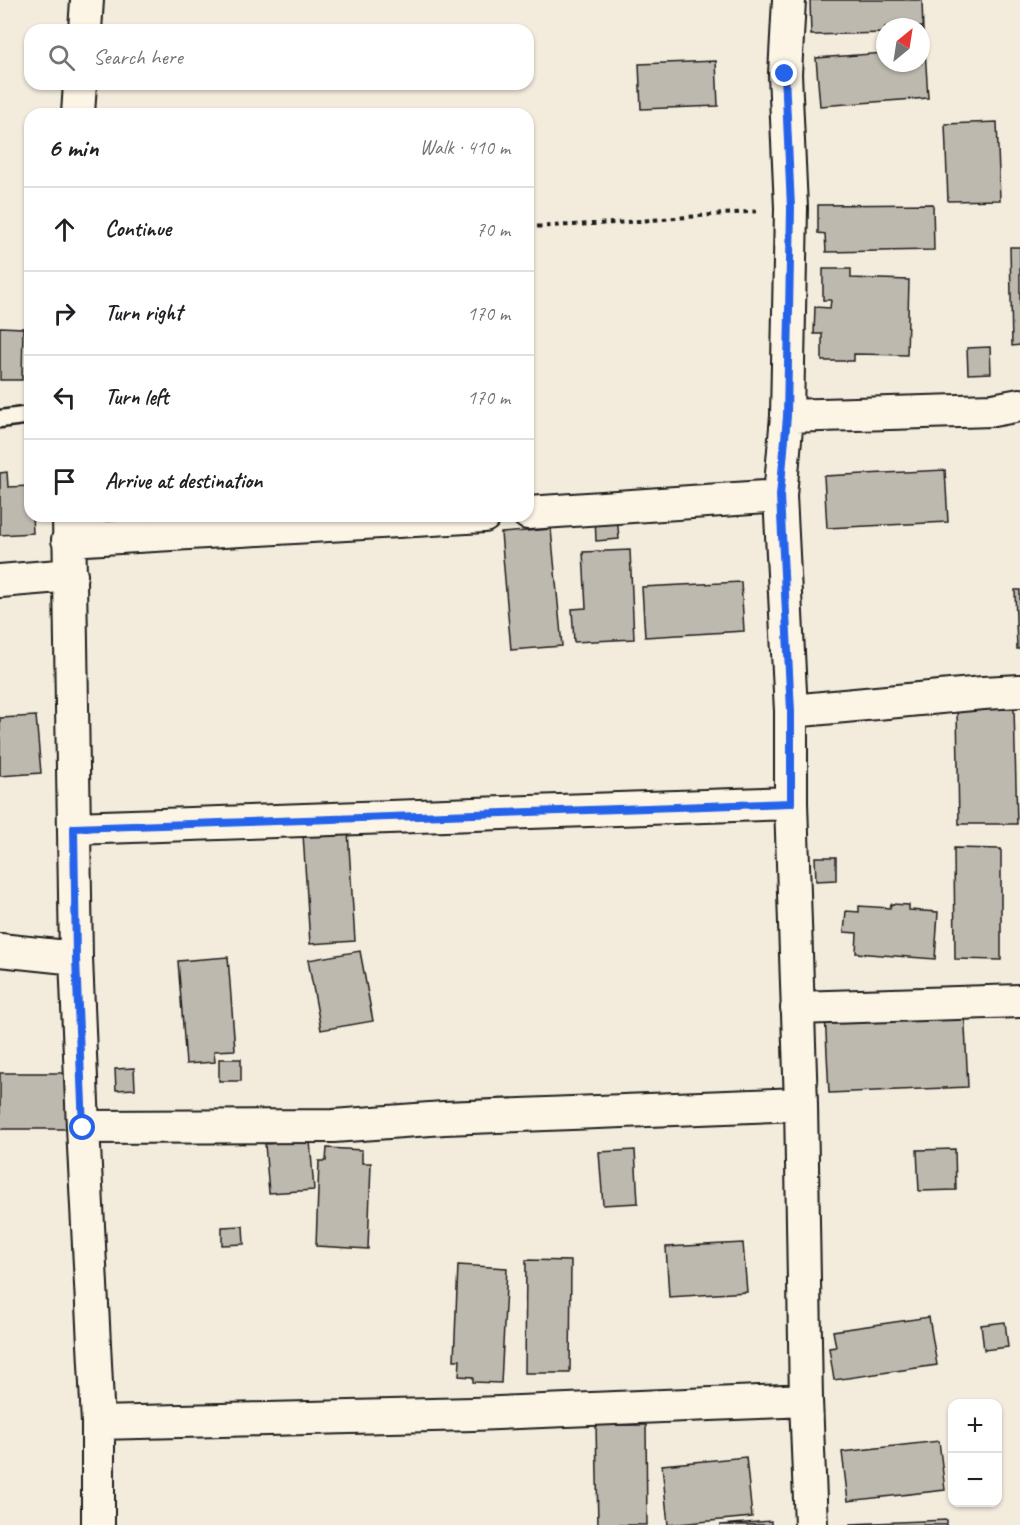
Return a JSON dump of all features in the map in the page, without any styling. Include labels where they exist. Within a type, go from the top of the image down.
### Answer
[{"type":"street","points":[[85,24],[87,0]]},
{"type":"street","points":[[789,0],[785,74],[791,208],[787,416],[780,496],[791,711],[791,803],[811,1525]]},
{"type":"street","points":[[79,108],[80,90]]},
{"type":"street","points":[[787,416],[993,410],[1020,405]]},
{"type":"street","points":[[534,513],[780,496]]},
{"type":"street","points":[[98,1525],[98,1423],[76,958],[71,575],[68,528],[276,522]]},
{"type":"street","points":[[0,581],[71,575]]},
{"type":"street","points":[[791,711],[1020,691]]},
{"type":"street","points":[[74,828],[791,803]]},
{"type":"street","points":[[0,950],[76,958]]},
{"type":"street","points":[[797,1008],[1020,1001]]},
{"type":"street","points":[[83,1128],[333,1126],[444,1118],[801,1104]]},
{"type":"street","points":[[98,1423],[473,1414],[806,1400]]},
{"type":"lane","points":[[0,419],[23,416]]},
{"type":"path","points":[[534,227],[615,223],[791,208]]},
{"type":"building","points":[[810,0],[922,0],[923,18],[876,18],[876,33],[811,35]]},
{"type":"building","points":[[876,54],[876,72],[926,72],[928,98],[820,106],[816,58]]},
{"type":"building","points":[[716,61],[718,106],[641,109],[639,64]]},
{"type":"building","points":[[997,122],[1000,200],[948,201],[945,124]]},
{"type":"building","points":[[933,204],[934,250],[826,252],[825,234],[818,233],[818,205]]},
{"type":"building","points":[[1010,247],[1020,247],[1020,345],[1012,346]]},
{"type":"building","points":[[823,269],[851,269],[851,278],[909,280],[907,355],[854,354],[854,361],[822,361],[822,334],[814,334],[815,307],[830,308],[831,300],[823,300]]},
{"type":"building","points":[[0,327],[23,328],[22,380],[0,380]]},
{"type":"building","points":[[990,347],[991,373],[968,374],[967,348]]},
{"type":"building","points":[[945,470],[948,522],[827,528],[824,476]]},
{"type":"building","points":[[7,472],[8,487],[24,486],[24,522],[32,522],[33,533],[0,535],[0,473]]},
{"type":"building","points":[[617,515],[619,539],[596,541],[595,516]]},
{"type":"building","points":[[551,529],[562,646],[511,650],[501,533]]},
{"type":"building","points":[[630,550],[634,639],[574,642],[572,609],[586,608],[583,552]]},
{"type":"building","points":[[741,582],[744,631],[645,637],[642,587]]},
{"type":"building","points":[[1015,590],[1020,590],[1020,649],[1017,649]]},
{"type":"building","points":[[957,709],[1014,709],[1017,824],[959,824]]},
{"type":"building","points":[[36,716],[41,773],[0,776],[0,718]]},
{"type":"building","points":[[348,831],[355,941],[310,944],[303,834]]},
{"type":"building","points":[[954,848],[1001,849],[1001,960],[955,959]]},
{"type":"building","points":[[815,857],[836,857],[836,880],[816,881]]},
{"type":"building","points":[[891,904],[909,905],[909,910],[938,912],[935,959],[856,953],[857,933],[844,932],[846,911],[859,912],[859,906],[890,908]]},
{"type":"building","points":[[360,951],[373,1021],[321,1030],[308,960]]},
{"type":"building","points":[[228,957],[235,1050],[214,1051],[215,1062],[186,1064],[178,961]]},
{"type":"building","points":[[964,1007],[968,1087],[829,1093],[825,1013]]},
{"type":"building","points":[[219,1059],[241,1059],[241,1081],[219,1081]]},
{"type":"building","points":[[134,1068],[135,1089],[116,1090],[115,1069]]},
{"type":"building","points":[[0,1073],[67,1073],[67,1129],[0,1129]]},
{"type":"building","points":[[310,1141],[314,1190],[269,1193],[265,1144]]},
{"type":"building","points":[[327,1148],[362,1150],[362,1163],[371,1163],[368,1249],[316,1246],[319,1161],[326,1161]]},
{"type":"building","points":[[955,1149],[956,1190],[919,1191],[917,1150]]},
{"type":"building","points":[[635,1150],[638,1203],[603,1205],[599,1152]]},
{"type":"building","points":[[243,1226],[244,1244],[222,1245],[222,1227]]},
{"type":"building","points":[[743,1243],[747,1292],[669,1297],[666,1247]]},
{"type":"building","points":[[526,1260],[571,1261],[570,1373],[525,1373]]},
{"type":"building","points":[[458,1265],[507,1268],[501,1383],[473,1382],[473,1377],[459,1376],[460,1360],[454,1360]]},
{"type":"building","points":[[929,1317],[937,1365],[834,1380],[829,1348],[836,1347],[833,1331]]},
{"type":"building","points":[[1005,1322],[1008,1347],[984,1350],[981,1325]]},
{"type":"building","points":[[596,1425],[646,1425],[647,1525],[598,1525]]},
{"type":"building","points":[[939,1441],[945,1490],[848,1501],[842,1452]]},
{"type":"building","points":[[746,1457],[752,1517],[668,1525],[662,1465]]},
{"type":"building","points":[[947,1520],[947,1525],[850,1525],[850,1524]]},
{"type":"building","points":[[771,1521],[771,1525],[720,1525]]},
{"type":"route","points":[[83,1128],[76,958],[74,828],[791,803],[791,711],[780,496],[787,416],[791,208],[785,74]]}]
